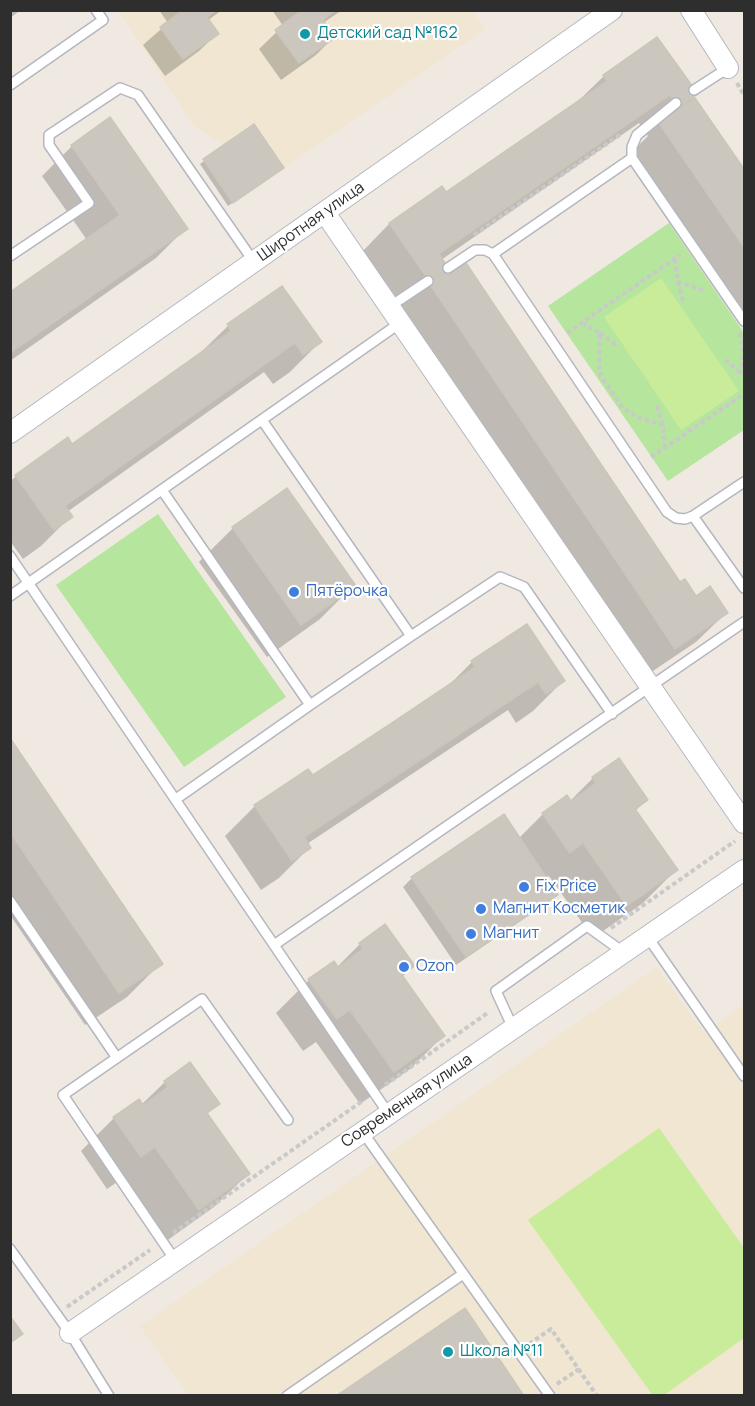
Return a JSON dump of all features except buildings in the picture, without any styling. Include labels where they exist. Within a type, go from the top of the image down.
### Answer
[{"type":"street","name":"Широтная улица","points":[[10,433],[612,10]]},
{"type":"street","points":[[691,10],[728,68]]},
{"type":"street","points":[[325,213],[744,823]]},
{"type":"street","name":"Современная улица","points":[[70,1333],[744,870]]},
{"type":"lane","points":[[10,85],[103,20],[96,10]]},
{"type":"lane","points":[[694,90],[728,68]]},
{"type":"lane","points":[[10,256],[88,203],[49,145],[49,135],[120,88],[138,95],[254,262]]},
{"type":"lane","points":[[676,103],[637,135],[632,147],[632,158],[693,246],[742,325]]},
{"type":"lane","points":[[493,254],[632,158]]},
{"type":"lane","points":[[448,268],[474,250],[484,250],[493,254],[667,512],[676,518],[685,519],[693,516],[744,482]]},
{"type":"lane","points":[[10,596],[262,420],[395,315],[429,281]]},
{"type":"lane","points":[[262,420],[411,636]]},
{"type":"lane","points":[[162,490],[310,705]]},
{"type":"lane","points":[[693,516],[744,588]]},
{"type":"lane","points":[[10,556],[388,1113]]},
{"type":"lane","points":[[176,799],[310,705],[500,577],[524,587],[612,714]]},
{"type":"lane","points":[[274,945],[744,624]]},
{"type":"lane","points":[[10,901],[117,1058]]},
{"type":"lane","points":[[513,1028],[496,991],[587,926],[623,952]]},
{"type":"lane","points":[[646,936],[744,1076]]},
{"type":"lane","points":[[175,1260],[63,1095],[201,999],[288,1120]]},
{"type":"lane","points":[[362,1131],[548,1393]]},
{"type":"lane","points":[[10,1249],[70,1333],[108,1395]]},
{"type":"lane","points":[[287,1395],[463,1274]]},
{"type":"path","points":[[474,236],[632,127],[637,135]]},
{"type":"path","points":[[567,333],[693,246]]},
{"type":"path","points":[[675,258],[683,302]]},
{"type":"path","points":[[678,282],[711,295]]},
{"type":"path","points":[[582,323],[617,346]]},
{"type":"path","points":[[742,325],[743,374]]},
{"type":"path","points":[[600,333],[598,363],[601,376],[623,408],[639,418],[663,425]]},
{"type":"path","points":[[725,360],[743,374]]},
{"type":"path","points":[[651,457],[744,394]]},
{"type":"path","points":[[657,406],[663,425],[665,447]]},
{"type":"path","points":[[600,936],[744,835]]},
{"type":"path","points":[[57,1314],[502,1004]]},
{"type":"path","points":[[518,1351],[551,1329],[597,1395]]},
{"type":"path","points":[[548,1393],[579,1369]]},
{"type":"shaded area","points":[[119,11],[472,11],[485,29],[284,168],[254,124],[224,145],[193,125]]},
{"type":"shaded area","points":[[657,967],[704,1033],[744,1005],[744,1395],[188,1395],[140,1326]]},
{"type":"green space","points":[[669,223],[744,333],[744,430],[668,481],[548,306]]},
{"type":"green space","points":[[661,278],[739,391],[681,430],[604,317]]},
{"type":"green space","points":[[158,514],[286,697],[184,767],[56,585]]},
{"type":"green space","points":[[659,1128],[744,1248],[744,1338],[664,1395],[653,1396],[528,1220]]},
{"type":"place","name":"Детский сад №162","points":[[305,34]]},
{"type":"place","name":"Пятёрочка","points":[[294,592]]},
{"type":"place","name":"Fix Price","points":[[524,887]]},
{"type":"place","name":"Магнит Косметик","points":[[481,909]]},
{"type":"place","name":"Магнит","points":[[471,934]]},
{"type":"place","name":"Ozon","points":[[404,967]]},
{"type":"place","name":"Школа №11","points":[[448,1352]]}]
